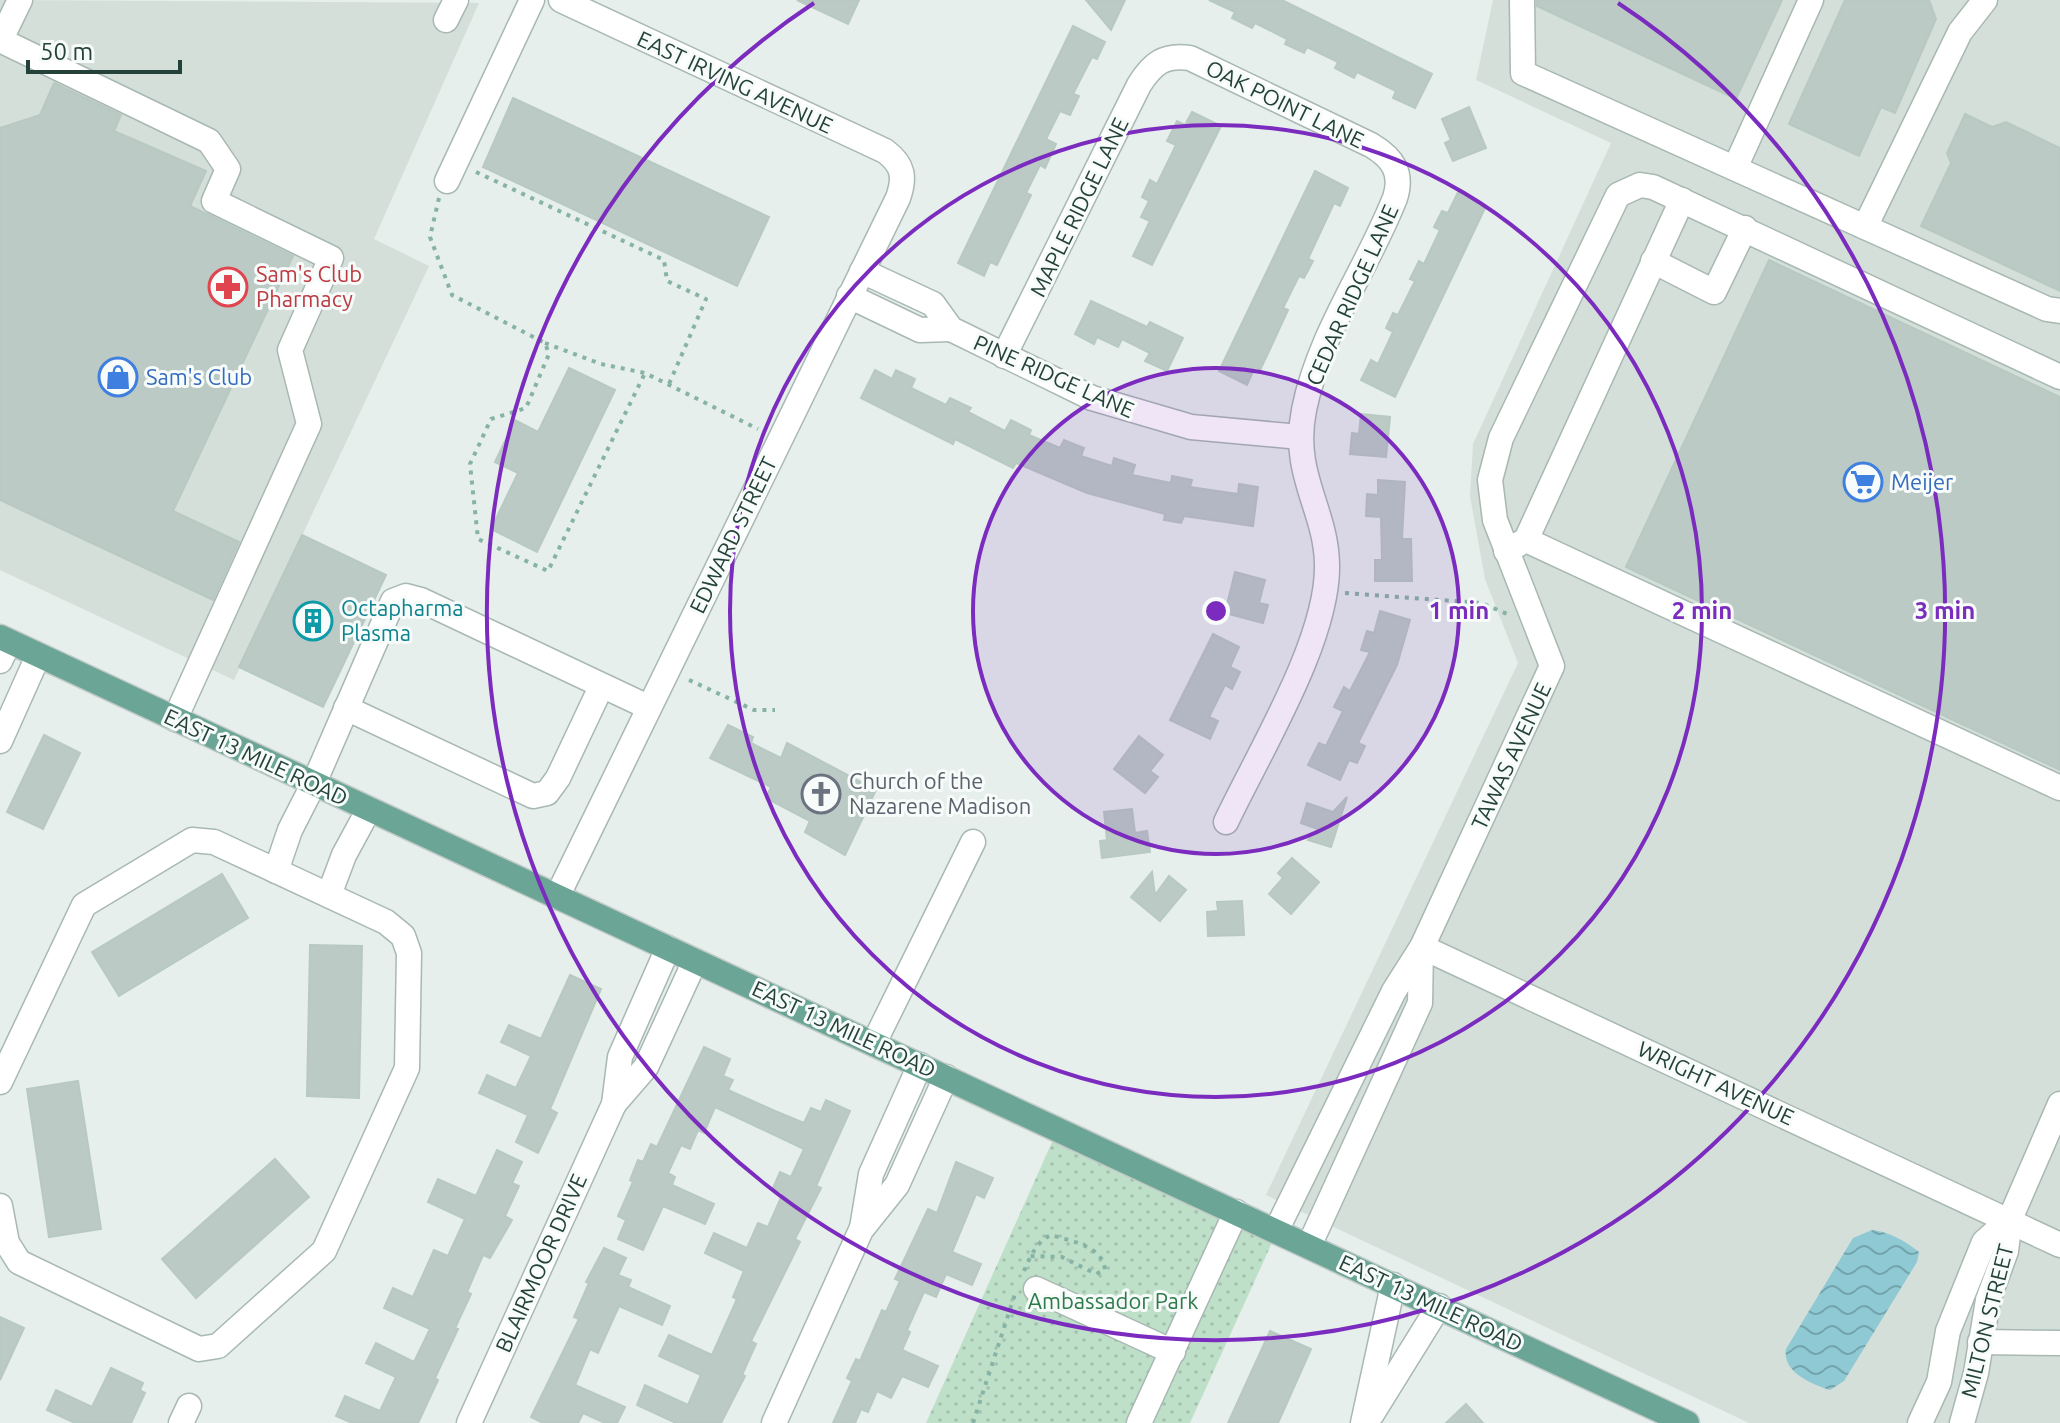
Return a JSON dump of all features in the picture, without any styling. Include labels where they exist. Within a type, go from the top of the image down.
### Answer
[{"type":"main road","name":"EAST 13 MILE ROAD","points":[[3,647],[38,656],[314,783],[1687,1423]]},
{"type":"street","points":[[20,0],[0,40],[209,141],[228,169],[214,201],[331,258],[290,350],[309,424],[175,719]]},
{"type":"street","points":[[447,181],[532,0]]},
{"type":"street","name":"EAST IRVING AVENUE","points":[[561,0],[885,151],[903,172]]},
{"type":"street","points":[[1522,0],[1523,73],[2047,309],[2060,311]]},
{"type":"street","points":[[1735,168],[1811,0]]},
{"type":"street","points":[[1865,227],[1960,32],[1985,0]]},
{"type":"street","name":"OAK POINT LANE","points":[[1159,61],[1178,56],[1190,58],[1246,84],[1371,145],[1394,163],[1398,176]]},
{"type":"street","name":"MAPLE RIDGE LANE","points":[[1004,356],[1139,85],[1159,61]]},
{"type":"street","name":"EDWARD STREET","points":[[557,897],[898,198],[903,172]]},
{"type":"street","name":"CEDAR RIDGE LANE","points":[[1226,822],[1305,656],[1327,592],[1327,559],[1304,476],[1300,437],[1313,374],[1390,212],[1399,187],[1398,176]]},
{"type":"street","name":"TAWAS AVENUE","points":[[1276,1231],[1394,991],[1422,947],[1552,666],[1516,546],[1492,500],[1494,458],[1618,195],[1640,185],[1682,200]]},
{"type":"street","points":[[2060,377],[1682,200],[1516,546],[2060,788]]},
{"type":"street","points":[[1653,261],[1714,292],[1745,228]]},
{"type":"street","name":"PINE RIDGE LANE","points":[[862,271],[933,304],[951,329],[1092,398],[1166,422],[1238,434],[1300,437]]},
{"type":"street","name":"PINE RIDGE LANE","points":[[849,296],[920,330],[951,329]]},
{"type":"street","points":[[276,871],[290,830],[314,783],[393,601],[406,596],[648,707]]},
{"type":"street","points":[[0,741],[38,656]]},
{"type":"street","points":[[346,708],[533,796],[547,793],[558,778],[601,687]]},
{"type":"street","points":[[329,895],[344,855],[369,809]]},
{"type":"street","points":[[0,1082],[84,905],[199,839],[214,842],[396,928],[407,946],[407,1068],[324,1251],[218,1346],[206,1350],[19,1262],[7,1243],[0,1206]]},
{"type":"street","points":[[874,1043],[973,842]]},
{"type":"street","name":"TAWAS AVENUE","points":[[1309,1246],[1420,1003],[1422,947]]},
{"type":"street","name":"WRIGHT AVENUE","points":[[1422,947],[2060,1245]]},
{"type":"street","name":"BLAIRMOOR DRIVE","points":[[614,1104],[620,1057],[668,948]]},
{"type":"street","name":"BLAIRMOOR DRIVE","points":[[469,1423],[614,1104],[646,1067],[695,961]]},
{"type":"street","points":[[774,1423],[861,1230],[871,1174],[920,1065]]},
{"type":"street","points":[[861,1230],[897,1185],[946,1077]]},
{"type":"street","name":"MILTON STREET","points":[[1962,1423],[1976,1373],[1988,1300],[2006,1251],[2010,1219],[2060,1104]]},
{"type":"street","points":[[1139,1423],[1236,1212]]},
{"type":"street","name":"MILTON STREET","points":[[1920,1423],[1939,1382],[1948,1331],[1984,1242],[2010,1219]]},
{"type":"street","points":[[1365,1423],[1393,1285]]},
{"type":"street","points":[[1024,1287],[1173,1352]]},
{"type":"street","points":[[1365,1423],[1439,1306]]},
{"type":"street","points":[[1980,1342],[2060,1343]]},
{"type":"path","points":[[470,170],[664,260],[667,281],[706,299],[669,384]]},
{"type":"path","points":[[447,181],[434,212],[430,237],[452,295],[545,343],[601,364],[645,373],[758,429]]},
{"type":"path","points":[[545,343],[549,354],[526,408],[491,419],[470,464],[478,539],[548,571],[645,373]]},
{"type":"path","points":[[1340,592],[1481,603],[1516,618]]},
{"type":"path","points":[[689,680],[754,710],[775,710]]},
{"type":"path","points":[[973,1423],[1024,1287],[1030,1256],[1044,1238],[1051,1235],[1096,1251],[1105,1260],[1105,1270],[1096,1274],[1062,1257],[1030,1256]]},
{"type":"shaded area","points":[[0,0],[479,3],[374,239],[429,266],[234,680],[0,570]]},
{"type":"shaded area","points":[[1493,0],[2060,0],[2060,1423],[1749,1423],[1266,1195],[1518,663],[1485,579],[1470,496],[1473,444],[1611,143],[1476,80]]},
{"type":"green space","name":"Ambassador Park","points":[[1057,1131],[1276,1234],[1190,1423],[926,1423]]},
{"type":"water","points":[[1872,1230],[1891,1235],[1914,1248],[1919,1252],[1917,1262],[1844,1381],[1830,1390],[1799,1376],[1789,1364],[1786,1349],[1853,1238]]},
{"type":"building","points":[[797,0],[859,0],[848,24]]},
{"type":"building","points":[[1086,0],[1125,0],[1111,30]]},
{"type":"building","points":[[1209,0],[1282,0],[1432,74],[1415,108],[1393,98],[1396,91],[1357,72],[1354,78],[1335,68],[1338,62],[1307,47],[1304,53],[1285,44],[1287,39],[1255,23],[1252,28],[1232,18],[1235,12]]},
{"type":"building","points":[[1537,0],[1782,0],[1736,99],[1537,6]]},
{"type":"building","points":[[1845,0],[1929,0],[1936,19],[1895,113],[1881,107],[1859,156],[1789,124]]},
{"type":"building","points":[[1073,26],[1105,42],[1097,59],[1092,57],[1073,94],[1079,96],[1070,115],[1060,111],[1046,139],[1056,144],[1045,168],[1040,165],[1026,193],[1031,195],[997,265],[990,262],[984,276],[958,263]]},
{"type":"building","name":"Sam's Club","points":[[54,83],[121,115],[114,131],[206,171],[190,206],[293,256],[173,511],[239,542],[213,600],[0,500],[0,128],[40,115]]},
{"type":"building","points":[[513,98],[769,217],[737,286],[483,167]]},
{"type":"building","points":[[1469,107],[1486,148],[1453,161],[1445,143],[1451,140],[1442,119]]},
{"type":"building","points":[[1192,112],[1221,126],[1152,265],[1133,256],[1150,221],[1141,217],[1149,201],[1142,197],[1150,180],[1157,184],[1176,145],[1167,141],[1177,121],[1185,125]]},
{"type":"building","points":[[1965,114],[1992,127],[2006,122],[2060,148],[2060,291],[1921,226],[1951,163],[1947,153]]},
{"type":"building","points":[[1315,171],[1348,188],[1340,206],[1334,203],[1308,259],[1313,261],[1304,278],[1299,276],[1283,308],[1288,310],[1260,370],[1255,367],[1247,385],[1219,371]]},
{"type":"building","points":[[1458,192],[1486,206],[1395,397],[1361,380],[1371,360],[1378,364],[1393,332],[1386,328],[1393,313],[1398,315],[1415,281],[1410,279],[1419,261],[1424,264],[1440,230],[1434,227],[1442,211],[1448,213]]},
{"type":"building","name":"Meijer","points":[[1769,260],[2060,397],[2060,770],[1626,567]]},
{"type":"building","points":[[1091,301],[1147,327],[1150,322],[1183,338],[1167,371],[1145,361],[1150,353],[1122,339],[1118,347],[1097,337],[1094,344],[1075,334]]},
{"type":"building","points":[[569,368],[615,390],[537,552],[491,529],[518,473],[495,462],[515,420],[538,432]]},
{"type":"building","points":[[875,370],[892,379],[896,370],[915,379],[911,388],[946,405],[950,398],[971,408],[968,412],[1005,431],[1011,420],[1031,430],[1029,435],[1060,448],[1064,440],[1084,448],[1081,456],[1112,466],[1114,458],[1135,465],[1132,475],[1171,483],[1172,476],[1192,480],[1190,487],[1238,494],[1239,484],[1258,487],[1253,526],[1184,516],[1181,523],[1164,520],[1165,514],[1087,493],[1016,463],[1013,468],[955,439],[953,444],[861,398]]},
{"type":"building","points":[[1361,414],[1390,417],[1386,457],[1350,454],[1352,433],[1359,434]]},
{"type":"building","points":[[1378,480],[1405,482],[1402,539],[1411,539],[1412,581],[1375,581],[1375,560],[1382,560],[1381,517],[1366,516],[1367,494],[1378,495]]},
{"type":"building","name":"Octapharma Plasma","points":[[302,535],[386,575],[323,707],[239,667]]},
{"type":"building","points":[[1235,572],[1265,580],[1259,603],[1268,605],[1263,623],[1225,613]]},
{"type":"building","points":[[1380,611],[1410,620],[1397,665],[1358,743],[1365,746],[1357,763],[1349,760],[1340,780],[1308,765],[1319,743],[1326,746],[1343,711],[1334,707],[1344,687],[1350,691],[1370,652],[1361,650],[1367,631],[1374,633]]},
{"type":"building","points":[[1213,634],[1239,647],[1230,667],[1240,672],[1232,689],[1225,685],[1209,717],[1218,721],[1210,739],[1170,720]]},
{"type":"building","name":"Church of the Nazarene Madison","points":[[728,725],[753,737],[751,743],[781,758],[787,743],[876,790],[845,855],[805,832],[810,821],[766,798],[771,787],[710,758]]},
{"type":"building","points":[[44,735],[80,753],[43,829],[7,812]]},
{"type":"building","points":[[1139,736],[1163,755],[1150,771],[1158,777],[1145,793],[1114,769]]},
{"type":"building","points":[[1347,797],[1331,847],[1308,840],[1318,829],[1301,823],[1307,803],[1333,812]]},
{"type":"building","points":[[1132,809],[1135,833],[1147,831],[1150,852],[1102,858],[1100,841],[1107,840],[1104,812]]},
{"type":"building","points":[[1292,858],[1319,882],[1291,914],[1269,894],[1283,878],[1278,873]]},
{"type":"building","points":[[1152,872],[1155,895],[1169,876],[1186,890],[1160,921],[1131,897]]},
{"type":"building","points":[[222,874],[248,918],[119,996],[92,952]]},
{"type":"building","points":[[1242,901],[1244,935],[1208,936],[1207,912],[1218,911],[1217,902]]},
{"type":"building","points":[[310,945],[362,946],[359,1098],[307,1096]]},
{"type":"building","points":[[570,975],[601,989],[550,1109],[557,1113],[538,1153],[516,1142],[528,1115],[479,1093],[487,1075],[516,1088],[531,1056],[501,1042],[509,1025],[541,1039]]},
{"type":"building","points":[[704,1047],[730,1059],[723,1076],[733,1080],[728,1090],[775,1111],[804,1123],[811,1108],[821,1112],[826,1100],[850,1111],[816,1186],[821,1188],[795,1239],[800,1242],[751,1341],[756,1344],[742,1375],[745,1376],[721,1423],[676,1423],[637,1405],[645,1385],[688,1405],[701,1375],[659,1356],[669,1335],[712,1355],[737,1299],[733,1297],[744,1271],[705,1253],[714,1233],[747,1248],[758,1223],[768,1227],[783,1193],[773,1188],[780,1172],[791,1177],[804,1149],[715,1107],[704,1133],[698,1130],[690,1149],[681,1145],[668,1173],[675,1177],[672,1185],[714,1204],[705,1224],[663,1206],[643,1250],[618,1239],[626,1220],[618,1216],[633,1182],[630,1180],[638,1160],[643,1162],[651,1144],[657,1147]]},
{"type":"building","points":[[78,1081],[101,1229],[49,1237],[27,1089]]},
{"type":"building","points":[[497,1150],[522,1162],[512,1183],[519,1186],[505,1216],[512,1220],[490,1258],[483,1255],[467,1292],[471,1294],[455,1328],[458,1329],[418,1423],[352,1423],[336,1416],[345,1396],[380,1411],[396,1377],[366,1363],[376,1343],[414,1362],[430,1329],[384,1308],[393,1288],[413,1297],[434,1250],[448,1256],[465,1219],[428,1202],[438,1179],[476,1196]]},
{"type":"building","points":[[275,1159],[309,1197],[196,1298],[162,1259]]},
{"type":"building","points":[[956,1162],[993,1178],[984,1198],[976,1194],[952,1252],[981,1264],[972,1285],[946,1274],[936,1297],[924,1292],[907,1330],[910,1332],[902,1350],[938,1366],[928,1387],[902,1376],[891,1398],[877,1391],[868,1412],[861,1409],[855,1423],[833,1423],[852,1381],[847,1378],[856,1359],[860,1361],[882,1310],[886,1312],[900,1281],[895,1279],[928,1209],[937,1213]]},
{"type":"building","points":[[604,1248],[626,1258],[618,1275],[631,1280],[628,1287],[670,1306],[662,1325],[619,1306],[598,1353],[590,1349],[575,1385],[625,1407],[617,1423],[605,1423],[583,1413],[578,1423],[543,1423],[531,1417],[579,1319],[574,1317],[589,1283],[586,1282]]},
{"type":"building","points":[[0,1317],[24,1328],[0,1380]]},
{"type":"building","points":[[1270,1331],[1311,1349],[1278,1423],[1228,1423]]},
{"type":"building","points":[[111,1368],[143,1383],[140,1390],[145,1393],[131,1423],[75,1423],[47,1410],[56,1390],[92,1407]]},
{"type":"building","points":[[1466,1404],[1483,1423],[1446,1423]]},
{"type":"place","name":"Sam's Club Pharmacy","points":[[228,287]]},
{"type":"place","name":"Sam's Club","points":[[118,377]]},
{"type":"place","name":"Meijer","points":[[1863,482]]},
{"type":"place","name":"Octapharma Plasma","points":[[313,621]]},
{"type":"place","name":"Church of the Nazarene Madison","points":[[821,794]]}]
